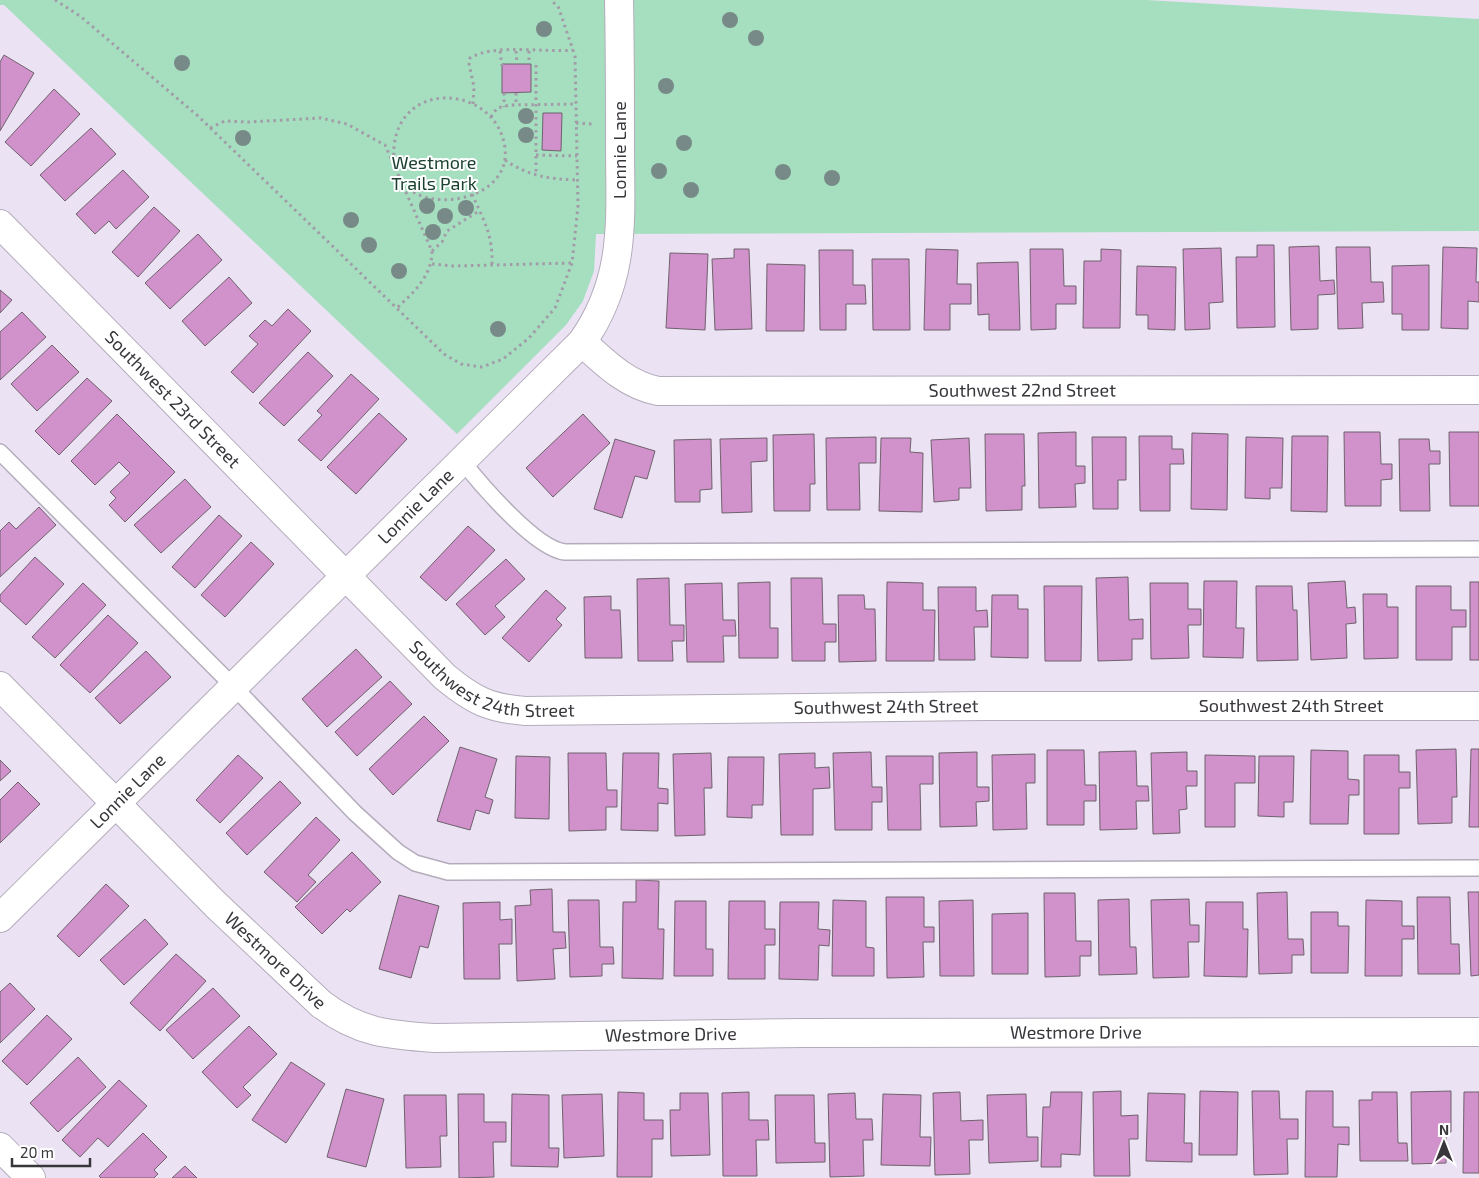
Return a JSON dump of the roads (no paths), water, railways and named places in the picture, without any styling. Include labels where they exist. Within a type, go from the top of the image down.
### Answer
[{"type":"street","name":"Lonnie Lane","points":[[0,918],[463,462],[582,342],[595,324],[607,298],[620,246],[620,0]]},
{"type":"street","name":"Southwest 23rd Street","points":[[0,224],[347,575]]},
{"type":"street","name":"Southwest 22nd Street","points":[[582,342],[624,378],[642,388],[658,391],[1479,390]]},
{"type":"street","name":"Southwest 24th Street","points":[[347,575],[445,677],[469,697],[500,709],[525,712],[974,706],[1479,706]]},
{"type":"street","name":"Westmore Drive","points":[[0,686],[223,912],[321,1004],[339,1018],[362,1029],[387,1035],[435,1038],[802,1033],[1479,1032]]},
{"type":"street","points":[[0,1147],[31,1178]]},
{"type":"lane","points":[[0,452],[355,813],[398,852],[415,864],[448,872],[1479,868]]},
{"type":"lane","points":[[463,462],[505,509],[548,547],[565,552],[1479,549]]},
{"type":"park label","name":"Westmore Trails Park","points":[[434,173]]}]
